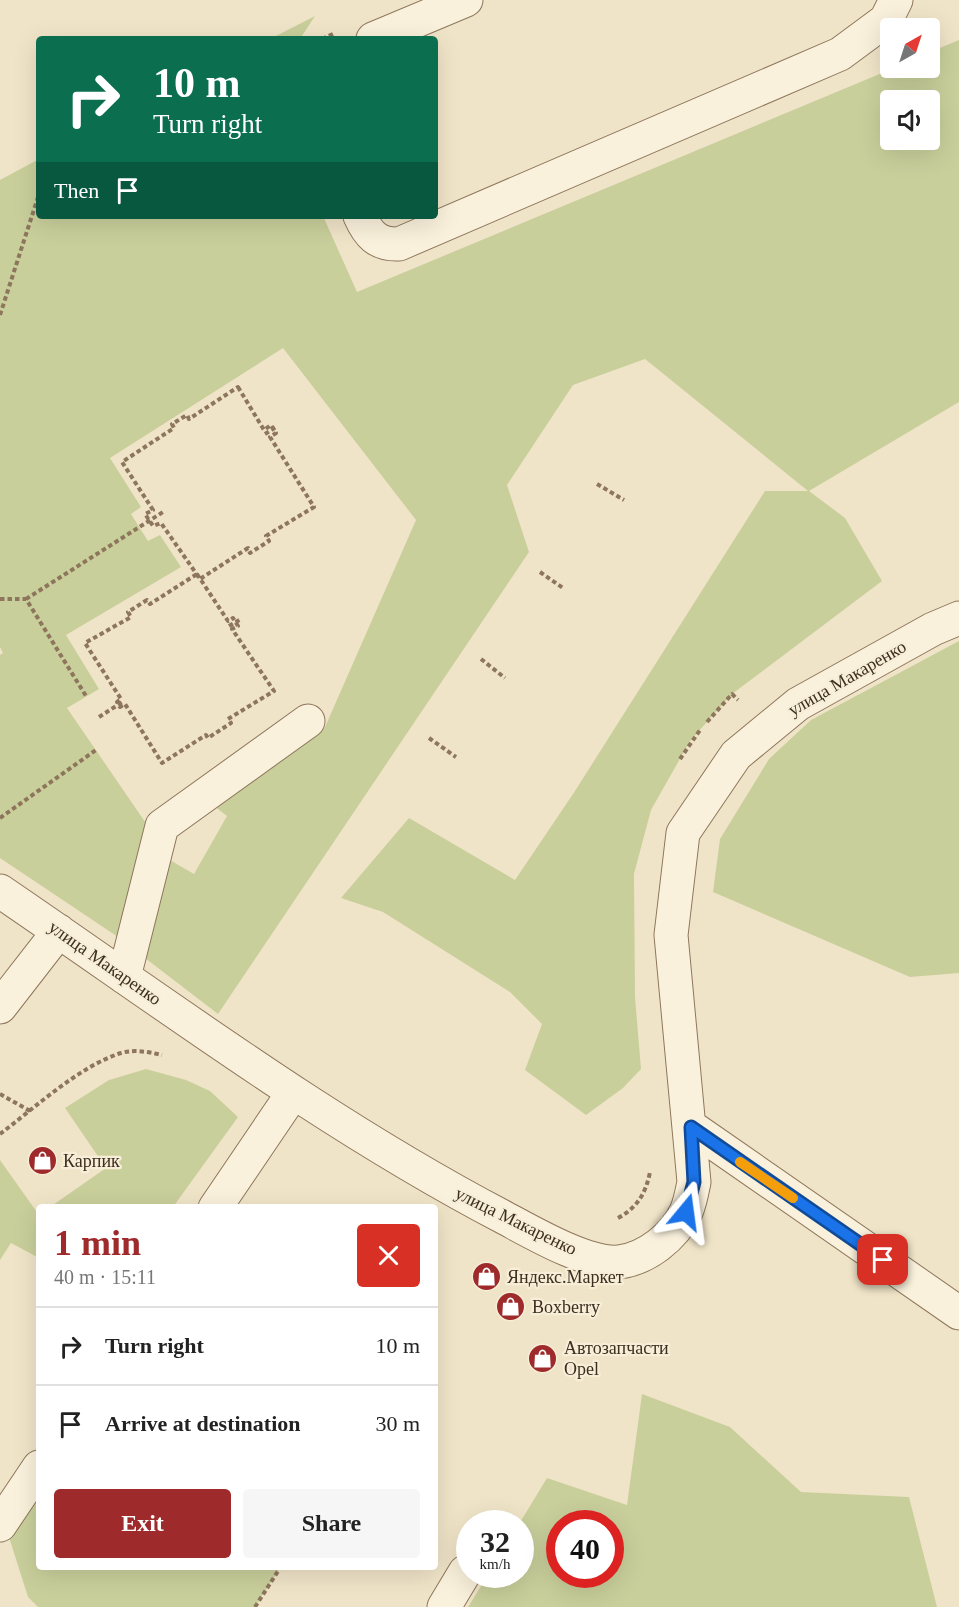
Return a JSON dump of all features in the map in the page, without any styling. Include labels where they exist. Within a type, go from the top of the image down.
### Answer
[{"type":"street","points":[[380,36],[466,0]]},
{"type":"street","points":[[362,219],[372,237],[387,244],[399,244],[840,54],[885,20],[897,0]]},
{"type":"street","name":"улица Макаренко","points":[[0,891],[293,1093],[443,1185],[563,1248],[618,1262],[644,1254],[669,1236],[686,1212],[694,1182],[691,1127],[671,935],[683,833],[736,755],[798,704],[933,629],[959,618]]},
{"type":"street","points":[[124,977],[162,826],[308,722]]},
{"type":"street","points":[[0,1007],[59,931]]},
{"type":"street","points":[[218,1204],[293,1093]]},
{"type":"street","points":[[691,1127],[959,1313]]},
{"type":"street","points":[[0,1525],[36,1471]]},
{"type":"street","points":[[444,1607],[456,1587]]},
{"type":"path","points":[[0,315],[36,203]]},
{"type":"path","points":[[200,579],[197,574],[150,604],[147,600],[128,612],[130,617],[85,643],[121,699],[117,702],[120,707],[125,704],[162,763],[206,735],[208,738],[231,723],[228,719],[274,691],[232,629],[238,626],[233,618],[228,621],[200,579],[161,523],[153,526],[145,514],[153,510],[122,462],[174,428],[172,424],[187,415],[189,419],[238,387],[264,429],[271,425],[276,433],[270,437],[314,507],[266,536],[269,541],[250,553],[248,548],[200,579]]},
{"type":"path","points":[[265,434],[276,427]]},
{"type":"path","points":[[597,484],[624,500]]},
{"type":"path","points":[[0,599],[26,599],[163,512]]},
{"type":"path","points":[[540,572],[563,588]]},
{"type":"path","points":[[26,599],[86,696]]},
{"type":"path","points":[[229,626],[241,619]]},
{"type":"path","points":[[481,659],[505,678]]},
{"type":"path","points":[[679,761],[690,741],[732,694]]},
{"type":"path","points":[[99,717],[124,700]]},
{"type":"path","points":[[429,738],[456,757]]},
{"type":"path","points":[[0,818],[96,750]]},
{"type":"path","points":[[0,1134],[86,1070],[122,1053],[143,1050],[164,1056]]},
{"type":"path","points":[[0,1094],[30,1111]]},
{"type":"path","points":[[613,1220],[628,1212],[640,1201],[647,1187],[650,1170]]},
{"type":"path","points":[[255,1607],[279,1570]]},
{"type":"green space","points":[[315,16],[302,36],[276,36]]},
{"type":"green space","points":[[959,40],[959,402],[809,491],[845,518],[882,581],[732,694],[690,741],[651,810],[634,874],[635,997],[641,1069],[623,1088],[586,1115],[525,1070],[542,1024],[510,992],[383,912],[341,898],[409,818],[515,880],[575,791],[765,491],[808,491],[645,359],[573,385],[507,485],[529,552],[218,1014],[115,935],[0,858],[0,655],[3,653],[0,647],[0,180],[36,161],[36,219],[324,219],[357,292],[880,74],[880,78],[940,78],[940,48]],"holes":[[[283,348],[416,520],[325,727],[210,803],[227,816],[194,874],[156,852],[152,832],[67,708],[99,689],[66,635],[181,567],[160,535],[148,541],[131,514],[141,507],[110,458]]]},
{"type":"green space","points":[[959,641],[959,973],[910,977],[713,892],[720,839],[769,759],[811,720]]},
{"type":"green space","points":[[146,1069],[186,1080],[210,1091],[238,1117],[175,1204],[54,1204],[106,1168],[65,1108],[109,1080]]},
{"type":"green space","points":[[0,1160],[36,1211],[36,1256],[11,1243],[0,1260]]},
{"type":"green space","points":[[642,1394],[730,1427],[801,1492],[909,1497],[937,1607],[468,1607],[480,1588],[534,1588],[534,1510],[528,1510],[547,1478],[627,1505]]},
{"type":"green space","points":[[36,1497],[36,1570],[279,1570],[255,1607],[38,1607],[28,1597],[8,1534]]},
{"type":"slow traffic","points":[[740,1162],[793,1198]]},
{"type":"place","name":"Карпик","points":[[42,1161]]},
{"type":"place","name":"Яндекс.Маркет","points":[[486,1277]]},
{"type":"place","name":"Boxberry","points":[[511,1307]]},
{"type":"place","name":"Автозапчасти Opel","points":[[543,1358]]},
{"type":"route","points":[[686,1212],[694,1182],[691,1127],[883,1260]]}]
